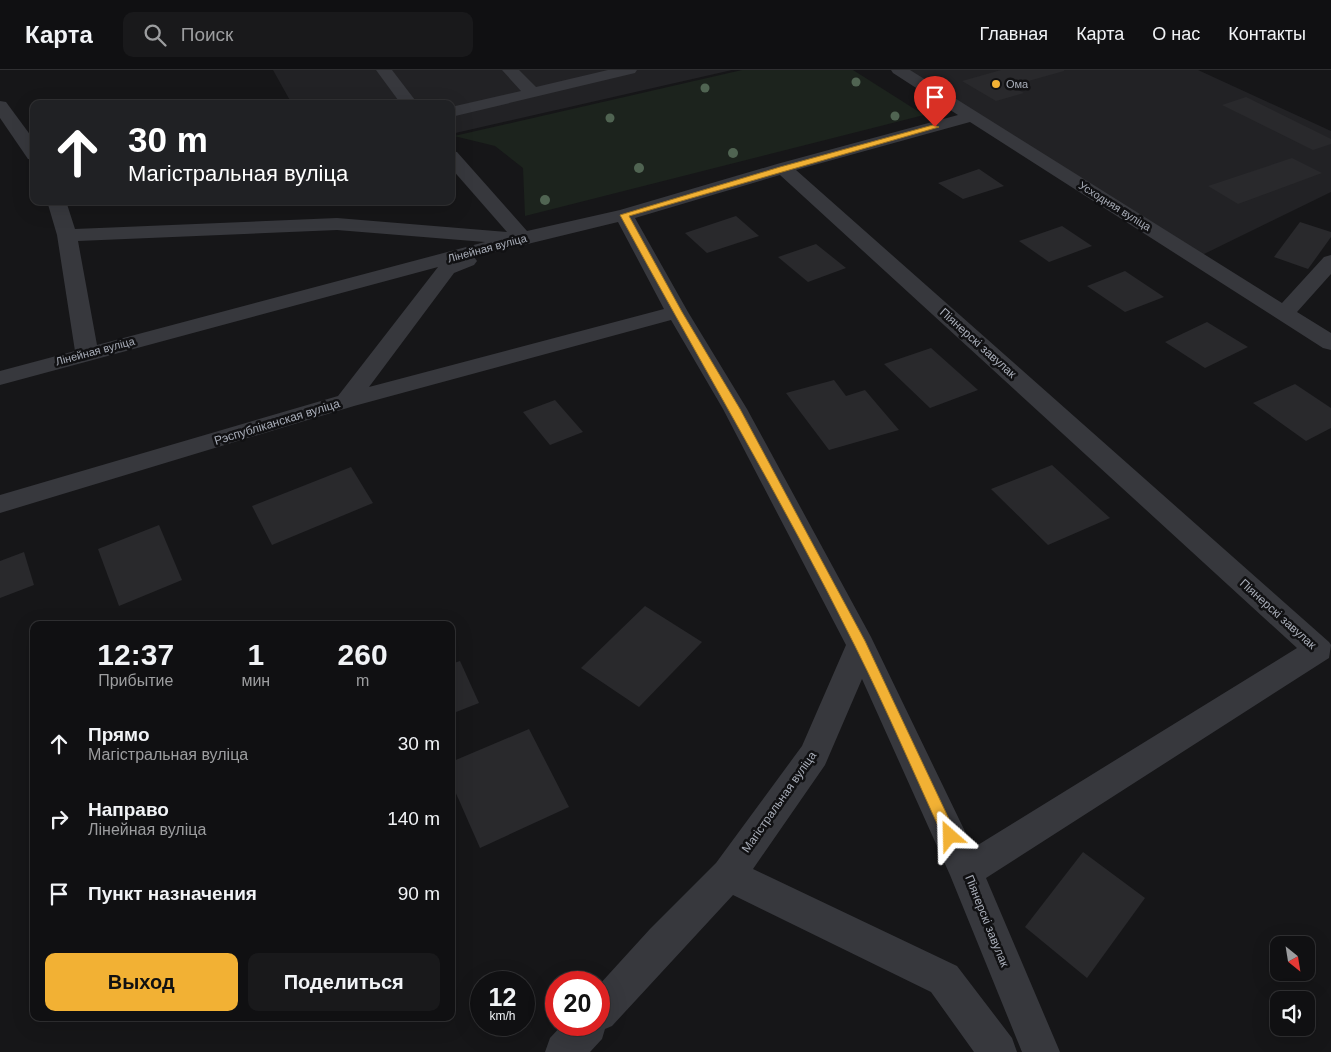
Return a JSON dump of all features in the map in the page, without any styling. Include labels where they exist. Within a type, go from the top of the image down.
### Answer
[{"type":"street","points":[[510,70],[532,93]]},
{"type":"street","points":[[455,111],[629,70]]},
{"type":"street","name":"Усходняя вуліца","points":[[899,70],[1331,343]]},
{"type":"street","points":[[387,73],[405,72]]},
{"type":"street","points":[[387,73],[407,100]]},
{"type":"street","points":[[0,106],[30,149]]},
{"type":"street","name":"Лінейная вуліца","points":[[0,378],[522,238],[624,215],[783,168],[973,116]]},
{"type":"street","points":[[455,161],[522,238]]},
{"type":"street","name":"Піянерскі завулак","points":[[783,168],[1319,650],[966,871],[1041,1052]]},
{"type":"street","points":[[57,205],[67,235],[86,354]]},
{"type":"street","points":[[624,215],[735,409],[861,645],[966,871]]},
{"type":"street","points":[[67,235],[337,224],[522,238]]},
{"type":"street","name":"Рэспубліканская вуліца","points":[[0,504],[346,401],[447,269],[522,238]]},
{"type":"street","points":[[1286,313],[1331,261]]},
{"type":"street","points":[[346,401],[678,312]]},
{"type":"street","name":"Магістральная вуліца","points":[[610,1002],[663,942],[728,875],[814,755],[861,645]]},
{"type":"street","points":[[728,875],[944,979],[998,1052]]},
{"type":"street","points":[[564,1052],[578,1036]]},
{"type":"shaded area","points":[[273,70],[732,70],[455,133],[455,100],[290,100]]},
{"type":"shaded area","points":[[742,70],[853,70],[924,115],[525,216],[523,168],[495,146],[455,136]]},
{"type":"shaded area","points":[[907,70],[1198,70],[1331,131],[1331,192],[1202,255]]},
{"type":"building","points":[[1001,70],[1064,71],[1011,86],[1024,93],[996,101],[962,81]]},
{"type":"building","points":[[1246,97],[1331,139],[1331,144],[1313,150],[1222,105]]},
{"type":"building","points":[[1292,158],[1322,173],[1238,204],[1208,186]]},
{"type":"building","points":[[979,169],[1004,186],[963,199],[938,183]]},
{"type":"building","points":[[736,216],[759,236],[707,253],[685,233]]},
{"type":"building","points":[[1300,222],[1331,232],[1331,237],[1308,269],[1274,257]]},
{"type":"building","points":[[1062,226],[1092,246],[1049,262],[1019,241]]},
{"type":"building","points":[[816,244],[846,268],[808,282],[778,257]]},
{"type":"building","points":[[1125,271],[1164,297],[1125,312],[1087,286]]},
{"type":"building","points":[[1207,322],[1248,347],[1205,368],[1165,342]]},
{"type":"building","points":[[931,348],[978,390],[930,408],[884,364]]},
{"type":"building","points":[[834,380],[846,396],[865,390],[899,430],[829,450],[786,393]]},
{"type":"building","points":[[1295,384],[1331,408],[1331,428],[1306,441],[1253,403]]},
{"type":"building","points":[[555,400],[583,432],[550,445],[523,412]]},
{"type":"building","points":[[1052,465],[1110,518],[1048,545],[991,489]]},
{"type":"building","points":[[351,467],[373,503],[272,545],[252,506]]},
{"type":"building","points":[[159,525],[182,580],[119,606],[98,549]]},
{"type":"building","points":[[24,552],[34,585],[0,598],[0,561]]},
{"type":"building","points":[[645,606],[702,642],[639,707],[581,668]]},
{"type":"building","points":[[460,661],[479,703],[455,712],[455,663]]},
{"type":"building","points":[[529,729],[569,807],[480,848],[455,791],[455,760]]},
{"type":"building","points":[[1083,852],[1145,898],[1087,978],[1025,927]]},
{"type":"place","name":"Ома","points":[[996,84]]},
{"type":"route","points":[[935,127],[783,168],[624,215],[735,409],[861,645],[950,836]]}]
